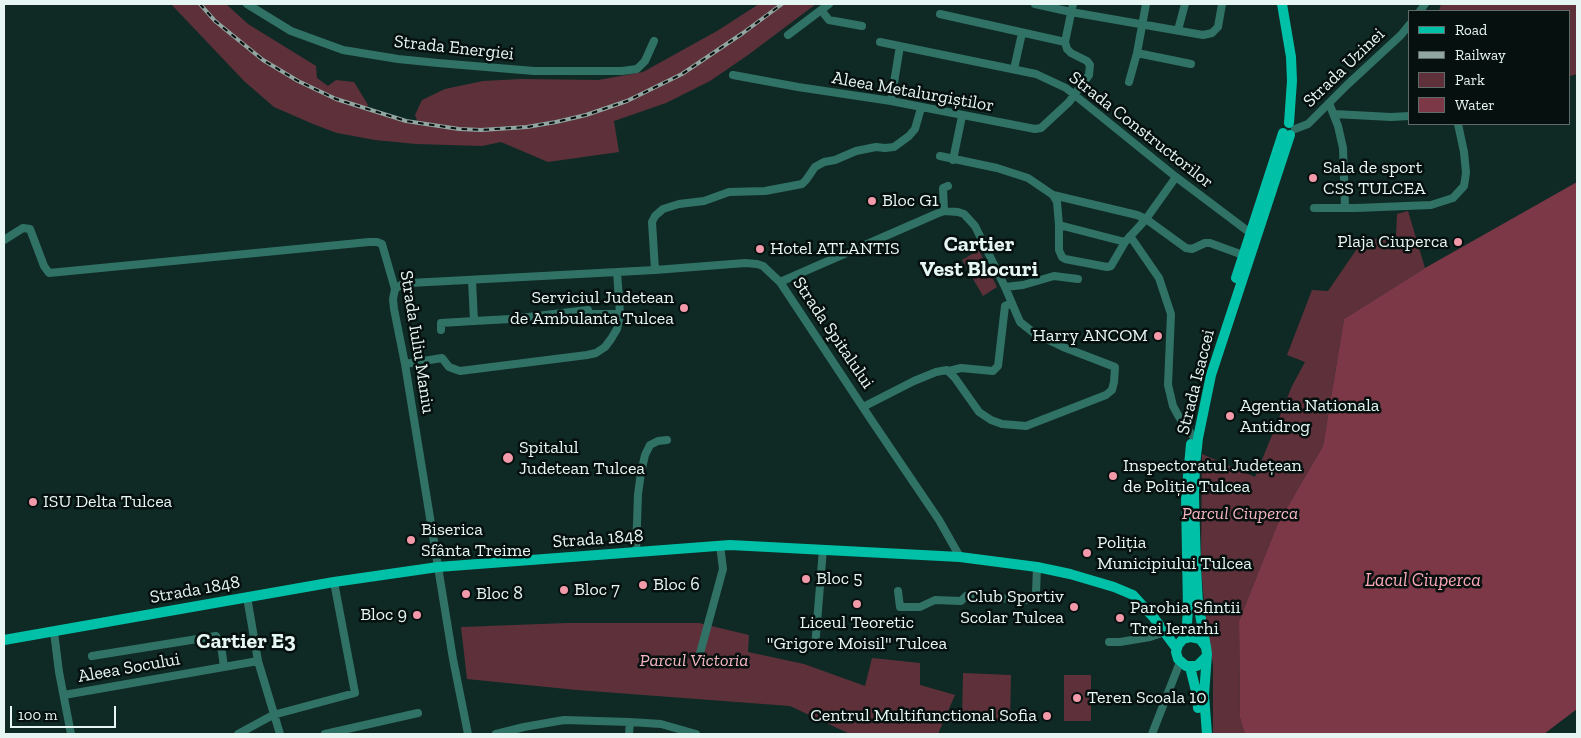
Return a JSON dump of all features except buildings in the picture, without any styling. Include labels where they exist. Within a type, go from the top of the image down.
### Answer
[{"type":"main road","name":"Strada Isaccei","points":[[1207,734],[1204,695],[1206,647],[1198,604],[1196,568],[1194,488],[1198,438],[1211,375],[1289,130],[1292,81],[1291,56],[1282,4]]},
{"type":"main road","name":"Strada Isaccei","points":[[1177,649],[1185,639],[1188,609],[1186,497],[1192,435],[1207,366],[1243,255],[1254,235]]},
{"type":"main road","name":"Strada 1848","points":[[4,640],[334,582],[438,567],[720,545],[960,557]]},
{"type":"main road","points":[[960,557],[1037,567],[1070,574],[1126,591],[1139,601],[1165,632],[1177,649],[1177,656],[1180,662],[1190,667],[1201,664],[1206,658]]},
{"type":"main road","points":[[1154,618],[1185,639],[1195,637],[1203,642],[1206,647]]},
{"type":"main road","points":[[1190,667],[1197,695],[1200,734]]},
{"type":"street","name":"Strada Energiei","points":[[247,4],[291,31],[344,50],[398,59],[438,63],[534,71],[637,70],[645,61],[654,41]]},
{"type":"street","points":[[788,35],[829,4]]},
{"type":"street","points":[[1035,4],[1072,8],[1203,35],[1212,33],[1218,27],[1222,4]]},
{"type":"street","points":[[1128,82],[1137,53],[1146,4]]},
{"type":"street","points":[[1178,30],[1185,4]]},
{"type":"street","points":[[1072,8],[1065,42],[1067,49],[1090,65],[1089,75],[1076,94]]},
{"type":"street","points":[[821,10],[829,20],[862,26]]},
{"type":"street","points":[[940,14],[1065,42]]},
{"type":"street","name":"Strada Uzinei","points":[[1289,130],[1308,124],[1408,26]]},
{"type":"street","points":[[1014,69],[1022,33]]},
{"type":"street","name":"Strada Constructorilor","points":[[880,42],[1036,74],[1066,88],[1076,94],[1176,178],[1254,235]]},
{"type":"street","points":[[891,102],[900,46]]},
{"type":"street","points":[[1137,53],[1191,64]]},
{"type":"street","name":"Aleea Metalurgiștilor","points":[[733,75],[1035,129],[1041,128],[1076,94]]},
{"type":"street","points":[[1329,103],[1334,114],[1343,148],[1345,207]]},
{"type":"street","points":[[655,270],[652,222],[655,216],[663,209],[674,205],[704,201],[728,192],[765,191],[802,184],[815,167],[824,162],[835,160],[856,151],[876,147],[894,147],[915,129],[921,108]]},
{"type":"street","points":[[1334,114],[1408,116]]},
{"type":"street","points":[[954,160],[962,116]]},
{"type":"street","points":[[1314,208],[1431,205],[1453,198],[1464,186],[1466,173],[1458,125]]},
{"type":"street","points":[[940,156],[1013,172],[1028,178],[1053,195],[1137,215],[1146,219],[1186,248],[1192,249],[1205,243],[1243,255]]},
{"type":"street","points":[[1053,195],[1057,202],[1060,255],[1065,259],[1107,267],[1113,264],[1127,239],[1146,219],[1176,178]]},
{"type":"street","points":[[944,211],[943,188],[948,186]]},
{"type":"street","points":[[780,282],[944,211],[958,212],[969,219],[975,226],[1020,322],[1034,333],[1063,347],[1115,367],[1112,390],[1106,395],[1026,426],[1014,426],[996,422],[979,412],[949,371]]},
{"type":"street","points":[[1059,225],[1127,239],[1159,278],[1171,314],[1168,385],[1173,406],[1179,418],[1192,435]]},
{"type":"street","name":"Strada Iuliu Maniu","points":[[4,240],[23,228],[30,229],[44,266],[49,273],[377,242],[382,244],[395,290],[393,299],[394,309],[405,364],[453,660],[468,734]]},
{"type":"street","name":"Strada Spitalului","points":[[395,290],[400,285],[410,283],[655,270],[746,263],[757,264],[769,271],[780,282],[939,520],[960,557]]},
{"type":"street","points":[[405,364],[442,358],[449,367],[460,371],[596,353],[611,339],[617,329],[620,314],[617,272]]},
{"type":"street","points":[[1005,287],[1054,276],[1078,279]]},
{"type":"street","points":[[472,280],[474,321]]},
{"type":"street","points":[[862,407],[914,381],[943,370],[949,371],[961,368],[993,371],[998,366],[1005,306],[1012,303]]},
{"type":"street","points":[[441,330],[441,323],[511,319],[588,310],[588,314],[620,314]]},
{"type":"street","points":[[636,552],[638,494],[645,455],[650,445],[658,441],[667,440]]},
{"type":"street","points":[[698,657],[723,569],[720,545]]},
{"type":"street","points":[[815,647],[824,549]]},
{"type":"street","points":[[898,591],[900,607],[920,607],[935,600],[961,601],[966,596],[1028,600],[1036,593],[1037,567]]},
{"type":"street","points":[[238,734],[273,715],[355,693],[334,582]]},
{"type":"street","points":[[247,597],[258,661],[280,734]]},
{"type":"street","points":[[54,632],[71,734]]},
{"type":"street","points":[[1110,642],[1150,637],[1165,632]]},
{"type":"street","points":[[92,656],[212,635],[216,636],[219,640],[224,667]]},
{"type":"street","name":"Aleea Socului","points":[[64,695],[258,661]]},
{"type":"street","points":[[1152,734],[1180,662]]},
{"type":"street","points":[[325,734],[418,713]]},
{"type":"street","points":[[496,734],[564,720],[661,724],[696,734]]},
{"type":"street","points":[[630,722],[630,734]]},
{"type":"green space","points":[[171,4],[226,4],[248,24],[316,66],[317,78],[328,86],[336,80],[354,82],[368,105],[365,110],[418,123],[415,115],[422,100],[445,89],[483,81],[521,79],[598,80],[643,72],[717,31],[759,4],[816,4],[710,81],[666,103],[614,121],[619,152],[548,162],[501,142],[482,146],[416,144],[375,140],[337,133],[313,124],[274,107],[244,81]]},
{"type":"green space","points":[[1441,4],[1577,4],[1577,74],[1571,76],[1571,10],[1439,10]]},
{"type":"green space","name":"Parcul Ciuperca","points":[[1408,211],[1425,268],[1344,319],[1323,446],[1278,523],[1239,621],[1240,718],[1245,734],[1213,734],[1213,664],[1207,635],[1201,567],[1202,454],[1255,477],[1292,386],[1305,362],[1287,355],[1312,290],[1328,291],[1363,240],[1396,237],[1397,214]]},
{"type":"green space","points":[[979,250],[997,287],[983,296],[962,260]]},
{"type":"green space","name":"Parcul Victoria","points":[[568,623],[699,623],[749,635],[748,652],[804,664],[865,686],[872,658],[920,663],[920,685],[955,695],[938,734],[850,734],[790,706],[577,690],[467,679],[461,627]]},
{"type":"green space","points":[[963,673],[1011,675],[1010,721],[962,720]]},
{"type":"green space","name":"Teren Scoala 10","points":[[1064,675],[1091,675],[1091,721],[1064,721]]},
{"type":"water","name":"Lacul Ciuperca","points":[[1577,182],[1577,709],[1544,734],[1245,734],[1240,718],[1239,621],[1278,523],[1323,446],[1344,319],[1425,268]]},
{"type":"railway","points":[[200,4],[215,21],[263,60],[298,81],[336,99],[406,121],[459,129],[481,130],[527,127],[556,122],[586,115],[627,101],[682,74],[782,4]]},
{"type":"place","name":"Sala de sport CSS TULCEA","points":[[1313,178]]},
{"type":"place","name":"Bloc G1","points":[[872,201]]},
{"type":"place","name":"Plaja Ciuperca","points":[[1458,242]]},
{"type":"place","name":"Hotel ATLANTIS","points":[[760,249]]},
{"type":"place","name":"Serviciul Judetean de Ambulanta Tulcea","points":[[684,308]]},
{"type":"place","name":"Harry ANCOM","points":[[1158,336]]},
{"type":"place","name":"Agentia Nationala Antidrog","points":[[1230,416]]},
{"type":"place","name":"Spitalul Judetean Tulcea","points":[[508,458]]},
{"type":"place","name":"Inspectoratul Județean de Poliție Tulcea","points":[[1113,476]]},
{"type":"place","name":"ISU Delta Tulcea","points":[[33,502]]},
{"type":"place","name":"Biserica Sfânta Treime","points":[[411,540]]},
{"type":"place","name":"Poliția Municipiului Tulcea","points":[[1087,553]]},
{"type":"place","name":"Bloc 5","points":[[806,579]]},
{"type":"place","name":"Bloc 6","points":[[643,585]]},
{"type":"place","name":"Bloc 7","points":[[564,590]]},
{"type":"place","name":"Bloc 8","points":[[466,594]]},
{"type":"place","name":"Liceul Teoretic \"Grigore Moisil\" Tulcea","points":[[857,604]]},
{"type":"place","name":"Club Sportiv Scolar Tulcea","points":[[1074,607]]},
{"type":"place","name":"Bloc 9","points":[[417,615]]},
{"type":"place","name":"Parohia Sfintii Trei Ierarhi","points":[[1120,618]]},
{"type":"place","name":"Teren Scoala 10","points":[[1077,698]]},
{"type":"place","name":"Centrul Multifunctional Sofia","points":[[1047,716]]},
{"type":"district","name":"Cartier Vest Blocuri","points":[[979,258]]},
{"type":"district","name":"Cartier E3","points":[[246,642]]}]
